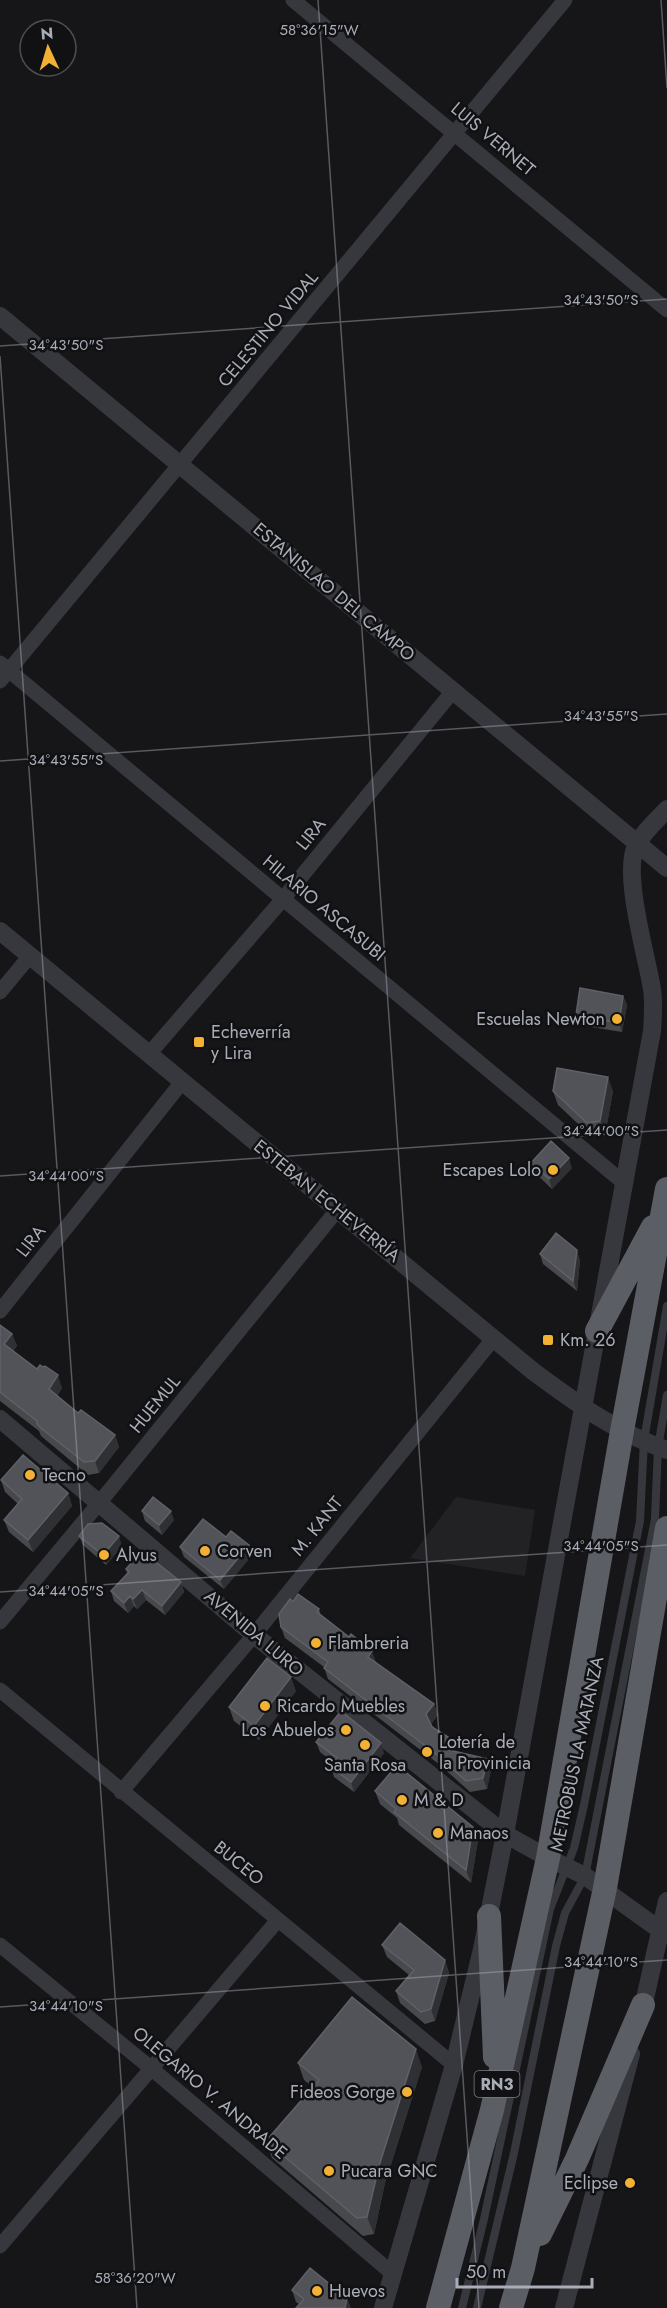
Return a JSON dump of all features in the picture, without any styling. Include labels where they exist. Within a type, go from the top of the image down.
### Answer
[{"type":"highway","points":[[597,1331],[665,1197]]},
{"type":"highway","name":"RN3","points":[[438,2308],[557,1863],[648,1442],[665,1197]]},
{"type":"highway","points":[[511,2308],[523,2268],[605,1888],[667,1528]]},
{"type":"highway","points":[[489,1916],[496,2090]]},
{"type":"highway","points":[[523,2268],[577,2160],[643,2005]]},
{"type":"street","name":"LUIS VERNET","points":[[293,0],[667,310]]},
{"type":"street","name":"CELESTINO VIDAL","points":[[3,671],[181,464],[565,0]]},
{"type":"street","name":"ESTANISLAO DEL CAMPO","points":[[0,315],[667,868]]},
{"type":"street","name":"HILARIO ASCASUBI","points":[[3,671],[283,899],[624,1183]]},
{"type":"street","name":"LIRA","points":[[149,1054],[283,899],[453,691]]},
{"type":"street","points":[[383,2308],[454,2065],[489,1916],[505,1834],[652,1030],[654,1011],[631,868],[632,856],[637,844],[667,809]]},
{"type":"street","name":"ESTEBAN ECHEVERRÍA","points":[[0,931],[494,1338],[584,1409],[648,1442]]},
{"type":"street","points":[[0,992],[29,957]]},
{"type":"street","name":"LIRA","points":[[0,1311],[182,1082]]},
{"type":"street","name":"HUEMUL","points":[[0,1622],[338,1209]]},
{"type":"street","name":"M. KANT","points":[[121,1792],[254,1635],[494,1338]]},
{"type":"street","name":"AVENIDA LURO","points":[[0,1419],[254,1635],[505,1834],[605,1888],[664,1933]]},
{"type":"street","name":"BUCEO","points":[[0,1690],[454,2065]]},
{"type":"street","points":[[564,2308],[664,1933],[667,1901]]},
{"type":"street","points":[[0,2246],[278,1920]]},
{"type":"street","name":"OLEGARIO V. ANDRADE","points":[[0,1945],[152,2069],[393,2274]]},
{"type":"lane","name":"METROBUS LA MATANZA","points":[[462,2308],[487,2207],[550,1909],[557,1863],[574,1848],[584,1805],[634,1554],[667,1306]]},
{"type":"lane","name":"METROBUS LA MATANZA","points":[[477,2308],[514,2153],[559,1935],[565,1913],[585,1876],[655,1519],[648,1442],[667,1395]]},
{"type":"shaded area","points":[[456,1497],[535,1510],[525,1576],[410,1558]]},
{"type":"building","points":[[580,988],[623,996],[619,1023],[576,1015]]},
{"type":"building","points":[[557,1068],[608,1077],[600,1121],[587,1123],[553,1091]]},
{"type":"building","points":[[551,1141],[569,1158],[549,1179],[531,1163]]},
{"type":"building","points":[[556,1233],[577,1250],[573,1281],[540,1254]]},
{"type":"building","points":[[0,1325],[12,1334],[4,1344],[37,1369],[40,1365],[45,1366],[58,1375],[49,1389],[78,1413],[81,1410],[115,1435],[95,1461],[84,1462],[0,1392]]},
{"type":"building","points":[[23,1455],[68,1493],[28,1540],[4,1520],[22,1499],[1,1480]]},
{"type":"building","points":[[153,1497],[171,1511],[159,1525],[142,1511]]},
{"type":"building","points":[[203,1519],[226,1537],[231,1531],[249,1545],[220,1580],[180,1547]]},
{"type":"building","points":[[102,1523],[119,1536],[103,1555],[79,1536],[88,1524]]},
{"type":"building","points":[[142,1551],[181,1582],[162,1606],[142,1590],[133,1599],[130,1596],[124,1603],[111,1591],[129,1572],[126,1569]]},
{"type":"building","points":[[298,1594],[319,1609],[317,1612],[349,1637],[351,1634],[372,1651],[368,1657],[434,1704],[426,1714],[432,1727],[448,1737],[440,1748],[488,1759],[483,1778],[466,1781],[436,1754],[324,1668],[328,1662],[281,1627],[279,1614],[290,1599],[293,1601]]},
{"type":"building","points":[[267,1658],[291,1677],[254,1726],[229,1707]]},
{"type":"building","points":[[341,1711],[381,1743],[351,1782],[331,1767],[337,1758],[316,1742]]},
{"type":"building","points":[[397,1765],[473,1827],[466,1870],[394,1812],[396,1809],[375,1791]]},
{"type":"building","points":[[400,1923],[445,1960],[431,2009],[421,2012],[396,1991],[414,1970],[382,1945]]},
{"type":"building","points":[[352,1997],[416,2049],[379,2166],[367,2217],[357,2218],[266,2141],[319,2080],[298,2063]]},
{"type":"building","points":[[310,2268],[347,2298],[345,2308],[296,2308],[304,2299],[292,2290]]},
{"type":"place","name":"Escuelas Newton","points":[[617,1019]]},
{"type":"place","name":"Echeverría y Lira","points":[[199,1042]]},
{"type":"place","name":"Escapes Lolo","points":[[553,1170]]},
{"type":"place","name":"Km. 26","points":[[548,1340]]},
{"type":"place","name":"Tecno","points":[[30,1475]]},
{"type":"place","name":"Corven","points":[[205,1551]]},
{"type":"place","name":"Alvus","points":[[104,1555]]},
{"type":"place","name":"Flambreria","points":[[316,1643]]},
{"type":"place","name":"Ricardo Muebles","points":[[265,1706]]},
{"type":"place","name":"Los Abuelos","points":[[346,1730]]},
{"type":"place","name":"Santa Rosa","points":[[365,1745]]},
{"type":"place","name":"Lotería de la Provinicia","points":[[427,1752]]},
{"type":"place","name":"M & D","points":[[402,1800]]},
{"type":"place","name":"Manaos","points":[[438,1833]]},
{"type":"place","name":"Fideos Gorge","points":[[407,2092]]},
{"type":"place","name":"Pucara GNC","points":[[329,2171]]},
{"type":"place","name":"Eclipse","points":[[630,2183]]},
{"type":"place","name":"Huevos","points":[[317,2291]]}]
